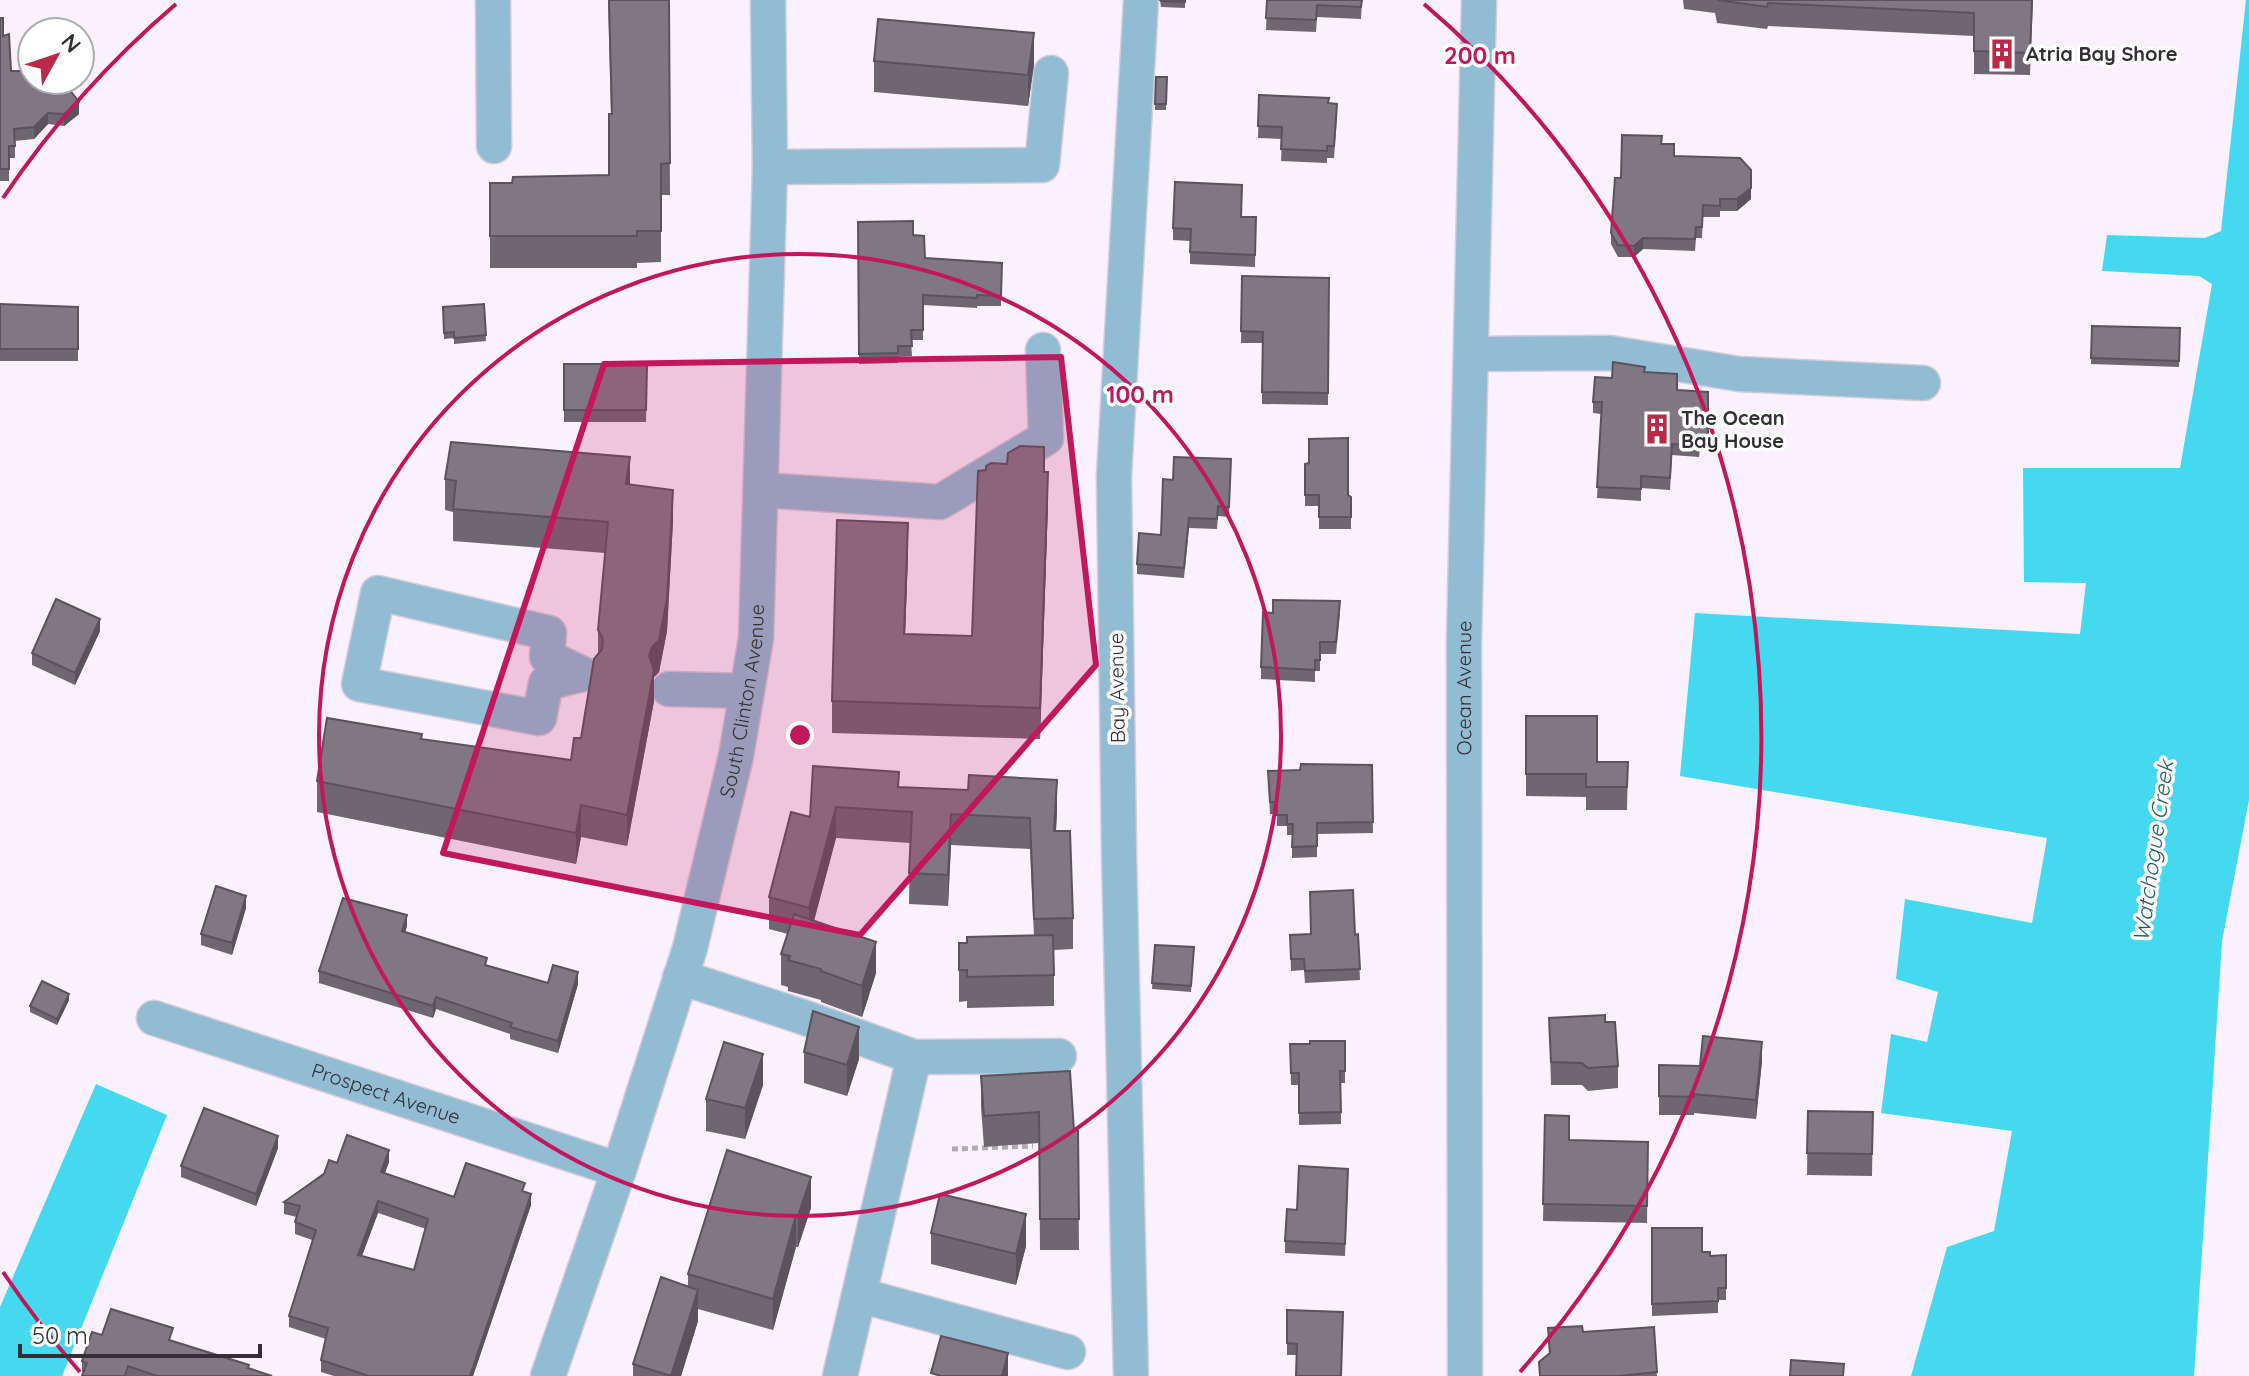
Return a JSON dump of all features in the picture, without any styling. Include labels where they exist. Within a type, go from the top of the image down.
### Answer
[{"type":"street","points":[[493,0],[494,146]]},
{"type":"street","name":"South Clinton Avenue","points":[[548,1376],[619,1170],[690,948],[732,771],[756,638],[770,167],[768,0]]},
{"type":"street","name":"Bay Avenue","points":[[1131,1376],[1114,476],[1141,0]]},
{"type":"street","name":"Ocean Avenue","points":[[1465,1376],[1464,641],[1479,0]]},
{"type":"street","points":[[770,167],[1042,165],[1051,73]]},
{"type":"street","points":[[762,490],[940,502],[1046,438],[1043,350]]},
{"type":"street","points":[[1471,354],[1610,353],[1739,374],[1923,383]]},
{"type":"street","points":[[378,593],[549,633],[547,657],[583,674],[546,683],[539,718],[359,684],[378,593]]},
{"type":"street","points":[[669,689],[747,691]]},
{"type":"street","points":[[680,977],[914,1057],[1059,1056]]},
{"type":"street","name":"Prospect Avenue","points":[[154,1018],[619,1170]]},
{"type":"street","points":[[840,1376],[914,1057]]},
{"type":"street","points":[[859,1295],[1068,1352]]},
{"type":"path","points":[[952,1149],[1033,1146]]},
{"type":"highlighted area","points":[[1061,357],[1096,665],[860,935],[443,853],[604,364]]},
{"type":"water","name":"Watchogue Creek","points":[[2246,0],[2249,0],[2249,800],[2222,941],[2194,1376],[1911,1376],[1947,1247],[1994,1231],[2012,1131],[1881,1113],[1891,1034],[1927,1042],[1938,992],[1896,979],[1905,899],[2032,923],[2047,838],[1680,776],[1695,613],[2080,634],[2086,583],[2024,582],[2023,468],[2180,468],[2212,284],[2199,276],[2102,271],[2107,235],[2205,238],[2221,231]]},
{"type":"water","points":[[96,1084],[167,1115],[62,1376],[0,1376],[0,1307]]},
{"type":"building","points":[[609,0],[669,0],[670,163],[661,164],[661,231],[637,231],[637,236],[490,236],[490,183],[512,183],[513,177],[609,175],[609,114],[612,114]]},
{"type":"building","points":[[1267,0],[1362,0],[1361,7],[1317,5],[1316,20],[1266,18]]},
{"type":"building","points":[[1717,0],[2032,0],[2030,53],[1974,51],[1974,13],[1768,3],[1767,7]]},
{"type":"building","points":[[0,18],[3,18],[3,36],[9,34],[11,71],[16,71],[16,96],[74,96],[79,102],[64,114],[48,113],[34,127],[14,129],[15,146],[9,146],[9,169],[0,169]]},
{"type":"building","points":[[878,19],[1034,33],[1028,75],[874,61]]},
{"type":"building","points":[[1156,77],[1167,77],[1166,104],[1155,104]]},
{"type":"building","points":[[1259,95],[1329,98],[1328,103],[1337,104],[1334,146],[1327,146],[1327,151],[1281,149],[1282,127],[1258,126]]},
{"type":"building","points":[[1622,135],[1662,136],[1661,144],[1674,144],[1674,156],[1740,158],[1751,170],[1751,188],[1737,199],[1720,199],[1720,206],[1703,205],[1702,227],[1696,227],[1695,239],[1643,238],[1634,246],[1618,245],[1611,233],[1615,178],[1621,178]]},
{"type":"building","points":[[1175,182],[1242,185],[1241,217],[1256,217],[1255,255],[1190,252],[1191,229],[1173,228]]},
{"type":"building","points":[[913,221],[913,235],[924,236],[925,258],[1002,263],[1001,296],[923,295],[923,330],[911,330],[912,346],[898,346],[898,353],[859,354],[858,222]]},
{"type":"building","points":[[1242,276],[1329,278],[1328,393],[1262,392],[1263,332],[1241,331]]},
{"type":"building","points":[[0,304],[78,307],[78,349],[0,349]]},
{"type":"building","points":[[484,304],[486,335],[454,338],[454,332],[444,333],[443,307]]},
{"type":"building","points":[[2092,326],[2180,328],[2179,361],[2091,358]]},
{"type":"building","name":"The Ocean Bay House","points":[[1613,362],[1645,367],[1644,372],[1677,374],[1677,390],[1708,392],[1708,439],[1700,438],[1699,445],[1672,444],[1670,478],[1641,476],[1641,489],[1597,487],[1602,402],[1593,402],[1595,377],[1612,378]]},
{"type":"building","points":[[564,364],[647,366],[646,410],[564,410]]},
{"type":"building","points":[[1348,438],[1351,517],[1319,517],[1319,495],[1305,495],[1309,439]]},
{"type":"building","points":[[451,442],[630,457],[626,484],[673,490],[667,599],[659,640],[649,656],[654,670],[627,815],[581,805],[576,833],[317,781],[327,718],[422,734],[421,739],[571,760],[574,738],[581,738],[594,659],[602,649],[603,639],[598,630],[608,522],[453,509],[456,481],[445,479]]},
{"type":"building","points":[[1020,446],[1044,447],[1044,472],[1048,472],[1040,708],[832,701],[837,520],[908,523],[904,634],[972,636],[978,471],[986,470],[991,463],[1007,464],[1008,453]]},
{"type":"building","points":[[1174,457],[1231,459],[1229,507],[1218,506],[1217,519],[1189,518],[1184,568],[1137,564],[1139,533],[1161,535],[1163,479],[1173,480]]},
{"type":"building","points":[[56,599],[100,619],[75,673],[32,653]]},
{"type":"building","points":[[1273,600],[1340,601],[1336,642],[1320,642],[1320,660],[1315,660],[1315,670],[1261,667],[1263,612],[1273,613]]},
{"type":"building","points":[[1526,716],[1597,716],[1597,762],[1628,762],[1627,787],[1586,787],[1586,774],[1526,774]]},
{"type":"building","points":[[1301,764],[1372,765],[1373,822],[1317,823],[1317,846],[1292,847],[1293,824],[1287,824],[1287,815],[1277,815],[1277,802],[1270,802],[1268,771],[1300,770]]},
{"type":"building","points":[[813,766],[899,772],[898,787],[968,790],[969,775],[1057,780],[1054,831],[1070,831],[1073,918],[1034,919],[1030,818],[951,814],[948,875],[909,873],[912,812],[836,807],[809,908],[769,897],[791,812],[810,817]]},
{"type":"building","points":[[216,886],[246,896],[232,943],[201,934]]},
{"type":"building","points":[[1353,890],[1360,969],[1305,971],[1304,959],[1291,959],[1290,935],[1311,934],[1310,892]]},
{"type":"building","points":[[343,898],[407,915],[402,931],[487,958],[485,965],[548,983],[553,965],[578,972],[558,1041],[510,1027],[512,1023],[436,997],[433,1006],[319,971]]},
{"type":"building","points":[[794,914],[876,942],[862,986],[821,969],[788,960],[790,956],[781,954]]},
{"type":"building","points":[[1053,935],[1054,975],[967,977],[967,970],[959,970],[959,943],[967,943],[967,937]]},
{"type":"building","points":[[1155,945],[1194,947],[1191,986],[1152,983]]},
{"type":"building","points":[[42,981],[69,994],[57,1019],[30,1006]]},
{"type":"building","points":[[813,1011],[859,1027],[847,1065],[804,1052]]},
{"type":"building","points":[[1605,1015],[1605,1022],[1615,1022],[1618,1066],[1588,1068],[1582,1063],[1551,1062],[1549,1018]]},
{"type":"building","points":[[1703,1036],[1762,1042],[1756,1100],[1694,1094],[1694,1097],[1659,1096],[1659,1065],[1700,1066]]},
{"type":"building","points":[[1310,1041],[1345,1041],[1345,1071],[1340,1071],[1341,1112],[1299,1113],[1299,1073],[1291,1073],[1290,1044],[1310,1044]]},
{"type":"building","points":[[724,1042],[763,1054],[745,1108],[706,1099]]},
{"type":"building","points":[[1070,1071],[1074,1131],[1078,1131],[1079,1219],[1040,1219],[1039,1112],[984,1116],[981,1076]]},
{"type":"building","points":[[204,1108],[278,1136],[256,1194],[181,1166]]},
{"type":"building","points":[[1808,1111],[1873,1112],[1872,1154],[1807,1153]]},
{"type":"building","points":[[1545,1115],[1569,1116],[1569,1140],[1648,1142],[1647,1206],[1543,1204]]},
{"type":"building","points":[[347,1135],[389,1150],[381,1172],[454,1197],[466,1163],[525,1183],[522,1191],[531,1194],[470,1376],[369,1376],[321,1360],[328,1328],[289,1316],[316,1230],[295,1222],[300,1206],[284,1202],[324,1174],[329,1160],[337,1163]],"holes":[[[378,1201],[428,1219],[414,1270],[358,1255]]]},
{"type":"building","points":[[727,1150],[811,1177],[796,1215],[773,1299],[688,1274]]},
{"type":"building","points":[[1299,1166],[1348,1169],[1345,1244],[1285,1241],[1287,1209],[1297,1210]]},
{"type":"building","points":[[940,1194],[1026,1214],[1016,1254],[931,1233]]},
{"type":"building","points":[[1652,1228],[1702,1228],[1702,1252],[1710,1252],[1710,1256],[1726,1255],[1726,1288],[1718,1288],[1718,1301],[1652,1304]]},
{"type":"building","points":[[661,1277],[698,1290],[671,1376],[633,1364]]},
{"type":"building","points":[[111,1309],[173,1328],[169,1340],[249,1365],[248,1368],[272,1376],[157,1376],[128,1366],[125,1376],[82,1376],[87,1363],[82,1361],[92,1332],[102,1335]]},
{"type":"building","points":[[1287,1310],[1343,1312],[1341,1376],[1296,1376],[1297,1344],[1287,1343]]},
{"type":"building","points":[[1582,1326],[1583,1332],[1654,1327],[1657,1372],[1619,1376],[1540,1376],[1539,1362],[1550,1353],[1548,1328]]},
{"type":"building","points":[[941,1336],[1008,1353],[1002,1376],[941,1376],[931,1373]]},
{"type":"building","points":[[1791,1360],[1844,1364],[1843,1376],[1790,1376]]},
{"type":"place","name":"Atria Bay Shore","points":[[2002,54]]},
{"type":"place","name":"The Ocean Bay House","points":[[1657,429]]}]
